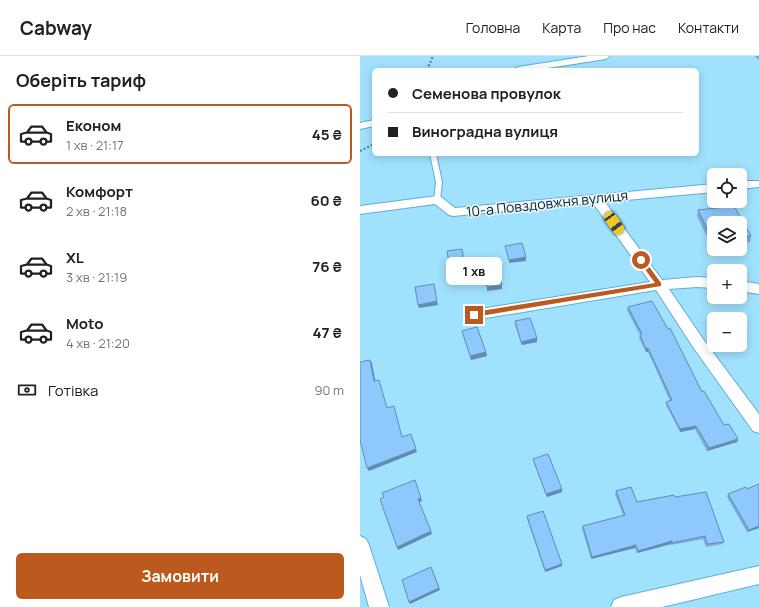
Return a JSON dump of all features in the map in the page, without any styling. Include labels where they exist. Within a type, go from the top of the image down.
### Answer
[{"type":"street","points":[[531,68],[606,56]]},
{"type":"street","points":[[360,126],[372,124]]},
{"type":"street","points":[[747,185],[759,184]]},
{"type":"street","name":"10-а Повздовжня вулиця","points":[[437,200],[453,212],[707,189]]},
{"type":"street","points":[[596,198],[659,285],[698,343],[759,426]]},
{"type":"street","points":[[360,210],[437,200]]},
{"type":"street","points":[[474,315],[659,285],[707,283]]},
{"type":"street","points":[[747,287],[759,289]]},
{"type":"street","points":[[360,545],[379,607]]},
{"type":"street","points":[[621,607],[759,575]]},
{"type":"lane","points":[[433,156],[439,182],[437,200]]},
{"type":"path","points":[[428,68],[432,56]]},
{"type":"path","points":[[360,150],[372,145]]},
{"type":"building","points":[[735,208],[740,216],[707,216],[707,229],[698,210]]},
{"type":"building","points":[[747,229],[751,236],[747,237]]},
{"type":"building","points":[[522,243],[526,257],[509,260],[505,246]]},
{"type":"building","points":[[462,249],[465,267],[450,269],[447,251]]},
{"type":"building","points":[[498,269],[502,285],[487,287],[483,271]]},
{"type":"building","points":[[434,284],[437,301],[418,305],[415,287]]},
{"type":"building","points":[[652,301],[668,329],[670,328],[702,392],[704,391],[724,425],[729,424],[738,439],[709,448],[696,426],[680,429],[666,402],[672,400],[648,348],[646,349],[640,335],[642,334],[628,307]]},
{"type":"building","points":[[530,318],[537,338],[521,342],[515,321]]},
{"type":"building","points":[[477,327],[486,352],[470,356],[462,331]]},
{"type":"building","points":[[370,360],[374,381],[379,380],[387,408],[394,406],[402,437],[411,434],[416,449],[367,468],[360,440],[360,362]]},
{"type":"building","points":[[548,454],[562,489],[546,494],[533,459]]},
{"type":"building","points":[[415,480],[421,498],[418,499],[431,531],[397,547],[380,499],[384,497],[382,493]]},
{"type":"building","points":[[759,484],[759,526],[749,530],[728,494]]},
{"type":"building","points":[[631,487],[637,502],[674,495],[675,497],[706,492],[724,542],[707,544],[705,536],[672,543],[672,541],[638,551],[636,545],[592,557],[583,526],[625,515],[616,491]]},
{"type":"building","points":[[543,511],[562,564],[545,570],[527,516]]},
{"type":"building","points":[[431,567],[439,588],[409,602],[402,580]]},
{"type":"route","points":[[474,315],[659,285],[641,260]]}]
